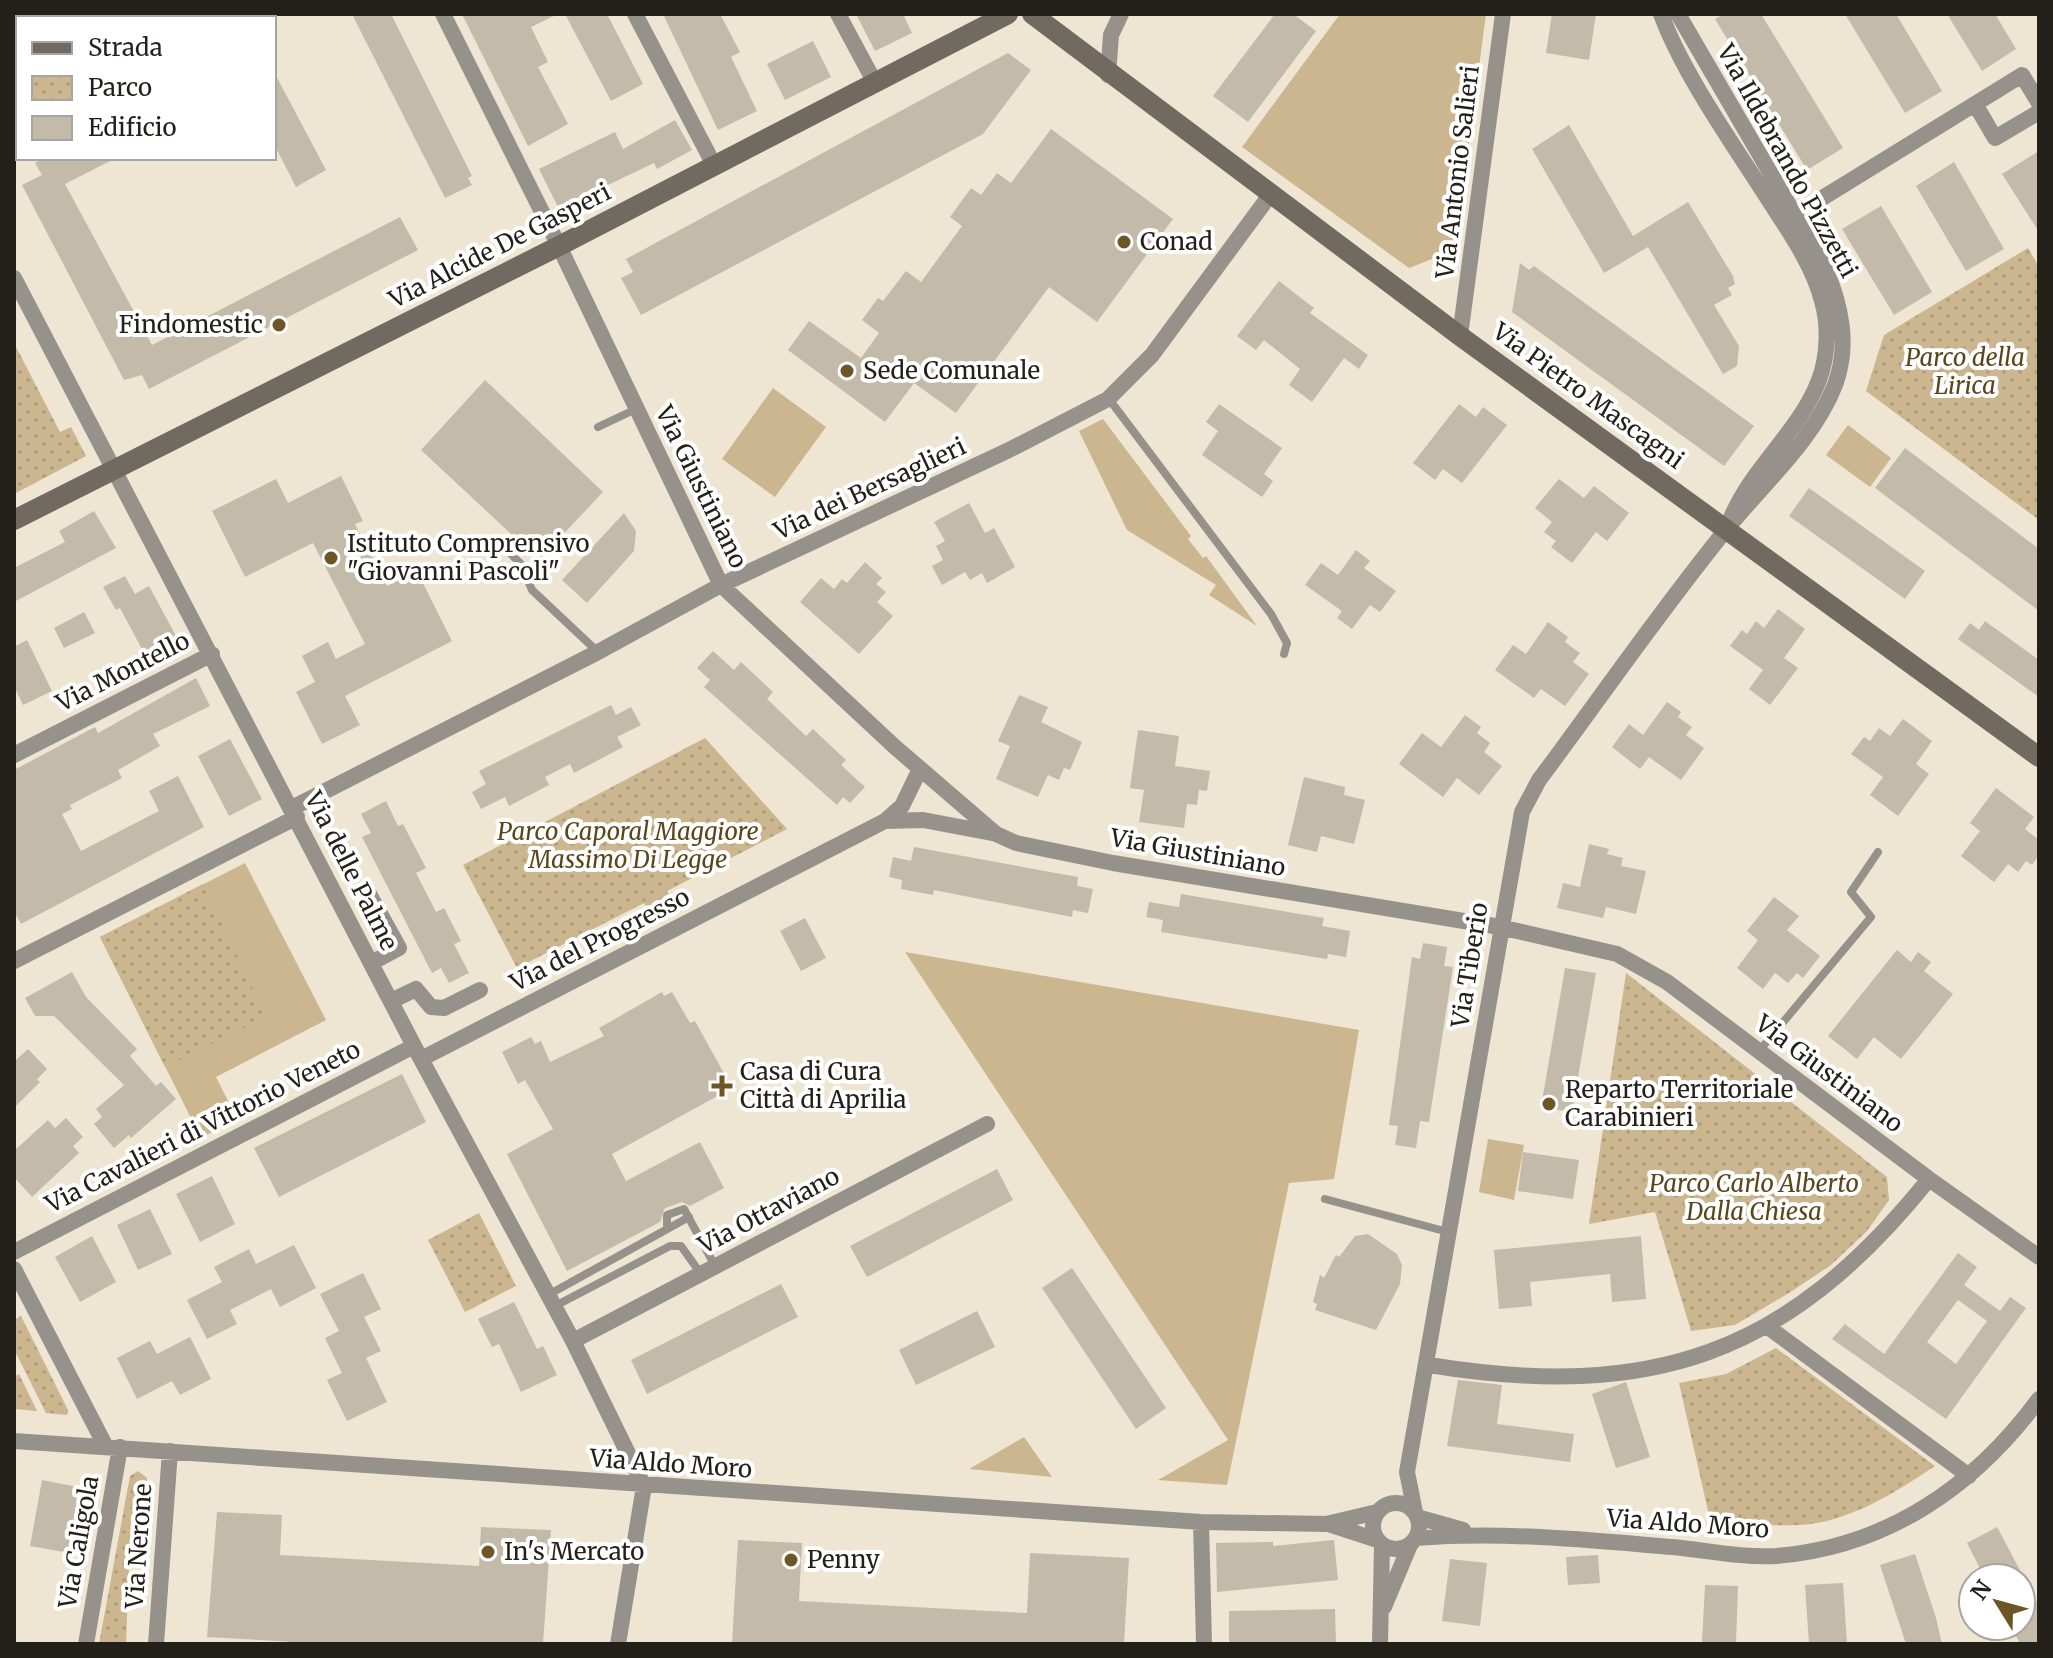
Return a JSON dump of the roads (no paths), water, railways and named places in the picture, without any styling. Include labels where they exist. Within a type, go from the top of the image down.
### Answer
[{"type":"street","name":"Via Giustiniano","points":[[443,14],[559,246],[721,585],[920,769],[996,834],[1016,843],[1113,863],[1592,945],[1629,959],[1667,982],[1929,1179],[2039,1257]]},
{"type":"street","points":[[635,14],[714,165]]},
{"type":"street","points":[[838,14],[874,81]]},
{"type":"street","name":"Via Alcide De Gasperi","points":[[14,520],[559,246],[1008,14]]},
{"type":"street","name":"Via Pietro Mascagni","points":[[1032,14],[1108,75],[1460,336],[2039,757]]},
{"type":"street","points":[[1108,75],[1111,35],[1121,14]]},
{"type":"street","name":"Via Antonio Salieri","points":[[1460,336],[1503,14]]},
{"type":"street","name":"Via Ildebrando Pizzetti","points":[[1661,14],[1678,50],[1788,218]]},
{"type":"street","name":"Via Ildebrando Pizzetti","points":[[1678,14],[1788,218],[1823,303],[1826,337],[1823,367],[1808,402],[1746,487],[1727,528]]},
{"type":"street","points":[[1788,218],[2022,75],[2039,103]]},
{"type":"street","points":[[1975,104],[1995,138],[2039,112]]},
{"type":"street","name":"Via dei Bersaglieri","points":[[14,961],[296,816],[721,585],[1009,450],[1108,399],[1152,355],[1270,195]]},
{"type":"street","name":"Via delle Palme","points":[[14,278],[417,1052],[573,1341],[644,1486]]},
{"type":"street","name":"Via Tiberio","points":[[1382,1509],[1407,1472],[1429,1365],[1516,833],[1532,792],[1727,528]]},
{"type":"street","name":"Via Montello","points":[[14,755],[212,654]]},
{"type":"street","name":"Via del Progresso","points":[[417,1052],[885,821],[902,806],[920,769]]},
{"type":"street","name":"Via del Progresso","points":[[885,821],[923,820],[996,834]]},
{"type":"street","points":[[369,894],[399,948],[371,963]]},
{"type":"street","points":[[391,1001],[416,989],[431,1007],[444,1008],[480,990]]},
{"type":"street","name":"Via Cavalieri di Vittorio Veneto","points":[[14,1252],[417,1052]]},
{"type":"street","name":"Via Ottaviano","points":[[573,1341],[987,1124]]},
{"type":"street","points":[[1429,1365],[1511,1377],[1576,1376],[1687,1359],[1733,1345],[1768,1327],[1854,1264],[1929,1179]]},
{"type":"street","points":[[14,1269],[113,1447]]},
{"type":"street","points":[[1768,1327],[1969,1476]]},
{"type":"street","name":"Via Aldo Moro","points":[[1326,1524],[1396,1550],[1413,1542],[1472,1533],[1773,1556],[1870,1537],[1917,1514],[1969,1476],[2009,1436],[2039,1399]]},
{"type":"street","name":"Via Aldo Moro","points":[[14,1441],[1201,1522],[1326,1524],[1402,1503],[1416,1515],[1472,1533]]},
{"type":"street","name":"Via Caligola","points":[[86,1644],[113,1447]]},
{"type":"street","name":"Via Nerone","points":[[156,1644],[170,1451]]},
{"type":"street","name":"Via Tiberio","points":[[1407,1472],[1416,1515]]},
{"type":"street","points":[[618,1644],[644,1486]]},
{"type":"street","points":[[1380,1644],[1380,1543],[1372,1526],[1382,1509]]},
{"type":"street","points":[[1379,1620],[1413,1542],[1416,1515]]},
{"type":"street","points":[[1201,1522],[1204,1644]]},
{"type":"lane","points":[[1108,399],[1271,614],[1287,643],[1284,654]]},
{"type":"lane","points":[[598,427],[637,408]]},
{"type":"lane","points":[[507,550],[521,564],[532,590],[598,652]]},
{"type":"lane","points":[[1758,1051],[1871,917],[1851,892],[1878,852]]},
{"type":"lane","points":[[1325,1199],[1450,1233]]},
{"type":"lane","points":[[551,1301],[689,1217],[708,1270]]},
{"type":"lane","points":[[551,1301],[670,1246],[681,1246],[708,1270]]},
{"type":"place","name":"Conad","points":[[1124,242]]},
{"type":"place","name":"Findomestic","points":[[279,325]]},
{"type":"place","name":"Sede Comunale","points":[[847,371]]},
{"type":"place","name":"Istituto Comprensivo \"Giovanni Pascoli\"","points":[[331,558]]},
{"type":"place","name":"Casa di Cura Città di Aprilia","points":[[722,1086]]},
{"type":"place","name":"Reparto Territoriale Carabinieri","points":[[1549,1104]]},
{"type":"place","name":"In's Mercato","points":[[488,1552]]},
{"type":"place","name":"Penny","points":[[791,1560]]},
{"type":"park label","name":"Parco della Lirica","points":[[1965,372]]},
{"type":"park label","name":"Parco Caporal Maggiore Massimo Di Legge","points":[[628,846]]},
{"type":"park label","name":"Parco Carlo Alberto Dalla Chiesa","points":[[1754,1198]]}]
